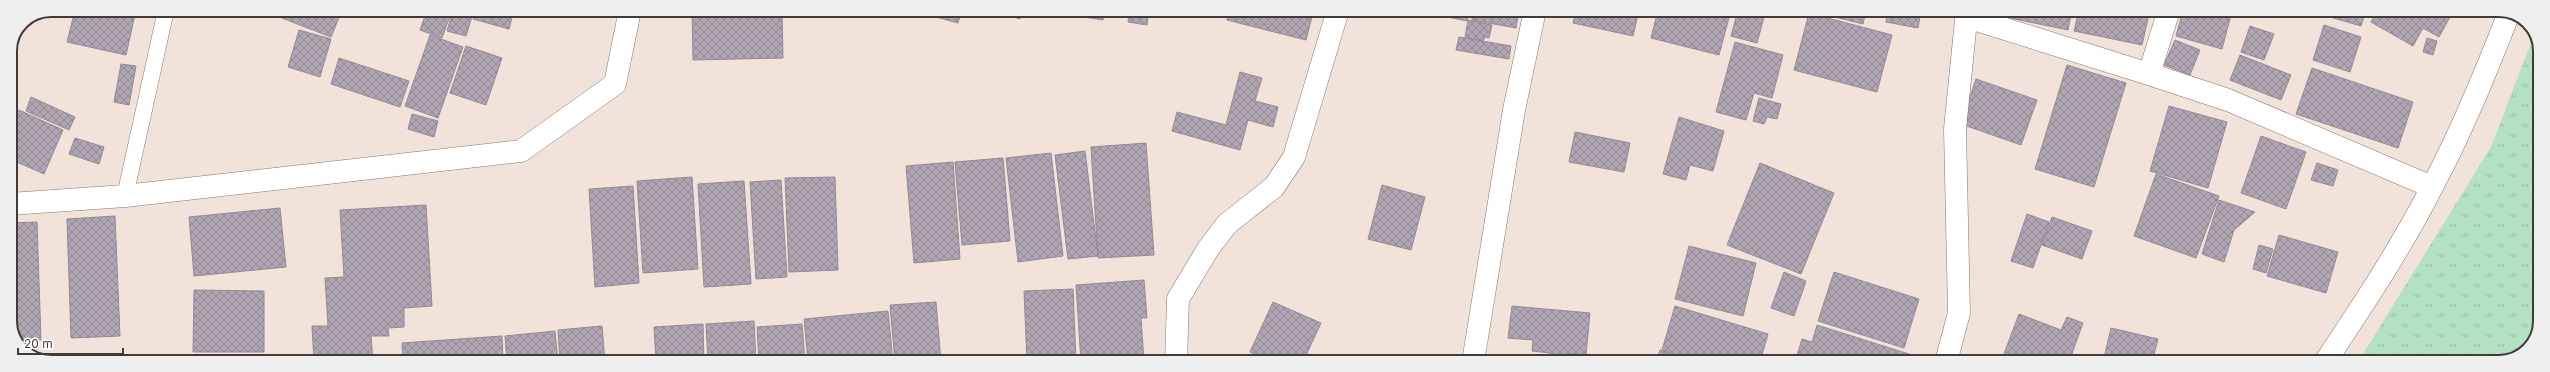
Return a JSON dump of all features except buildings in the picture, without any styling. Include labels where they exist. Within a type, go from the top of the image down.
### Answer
[{"type":"street","points":[[17,204],[125,196],[520,151],[615,84],[629,17]]},
{"type":"street","points":[[1176,355],[1178,299],[1208,249],[1227,224],[1274,186],[1294,157],[1336,17]]},
{"type":"street","points":[[1474,355],[1514,110],[1534,17]]},
{"type":"street","points":[[1948,355],[1959,313],[1955,129],[1967,17]]},
{"type":"street","points":[[1976,17],[2228,100],[2432,187]]},
{"type":"street","points":[[2149,74],[2167,17]]},
{"type":"street","points":[[2330,355],[2372,292],[2432,187],[2486,71],[2508,18]]},
{"type":"lane","points":[[125,196],[164,17]]},
{"type":"green space","points":[[2532,41],[2533,49],[2533,326],[2526,342],[2512,352],[2499,355],[2362,355],[2491,147]]}]
